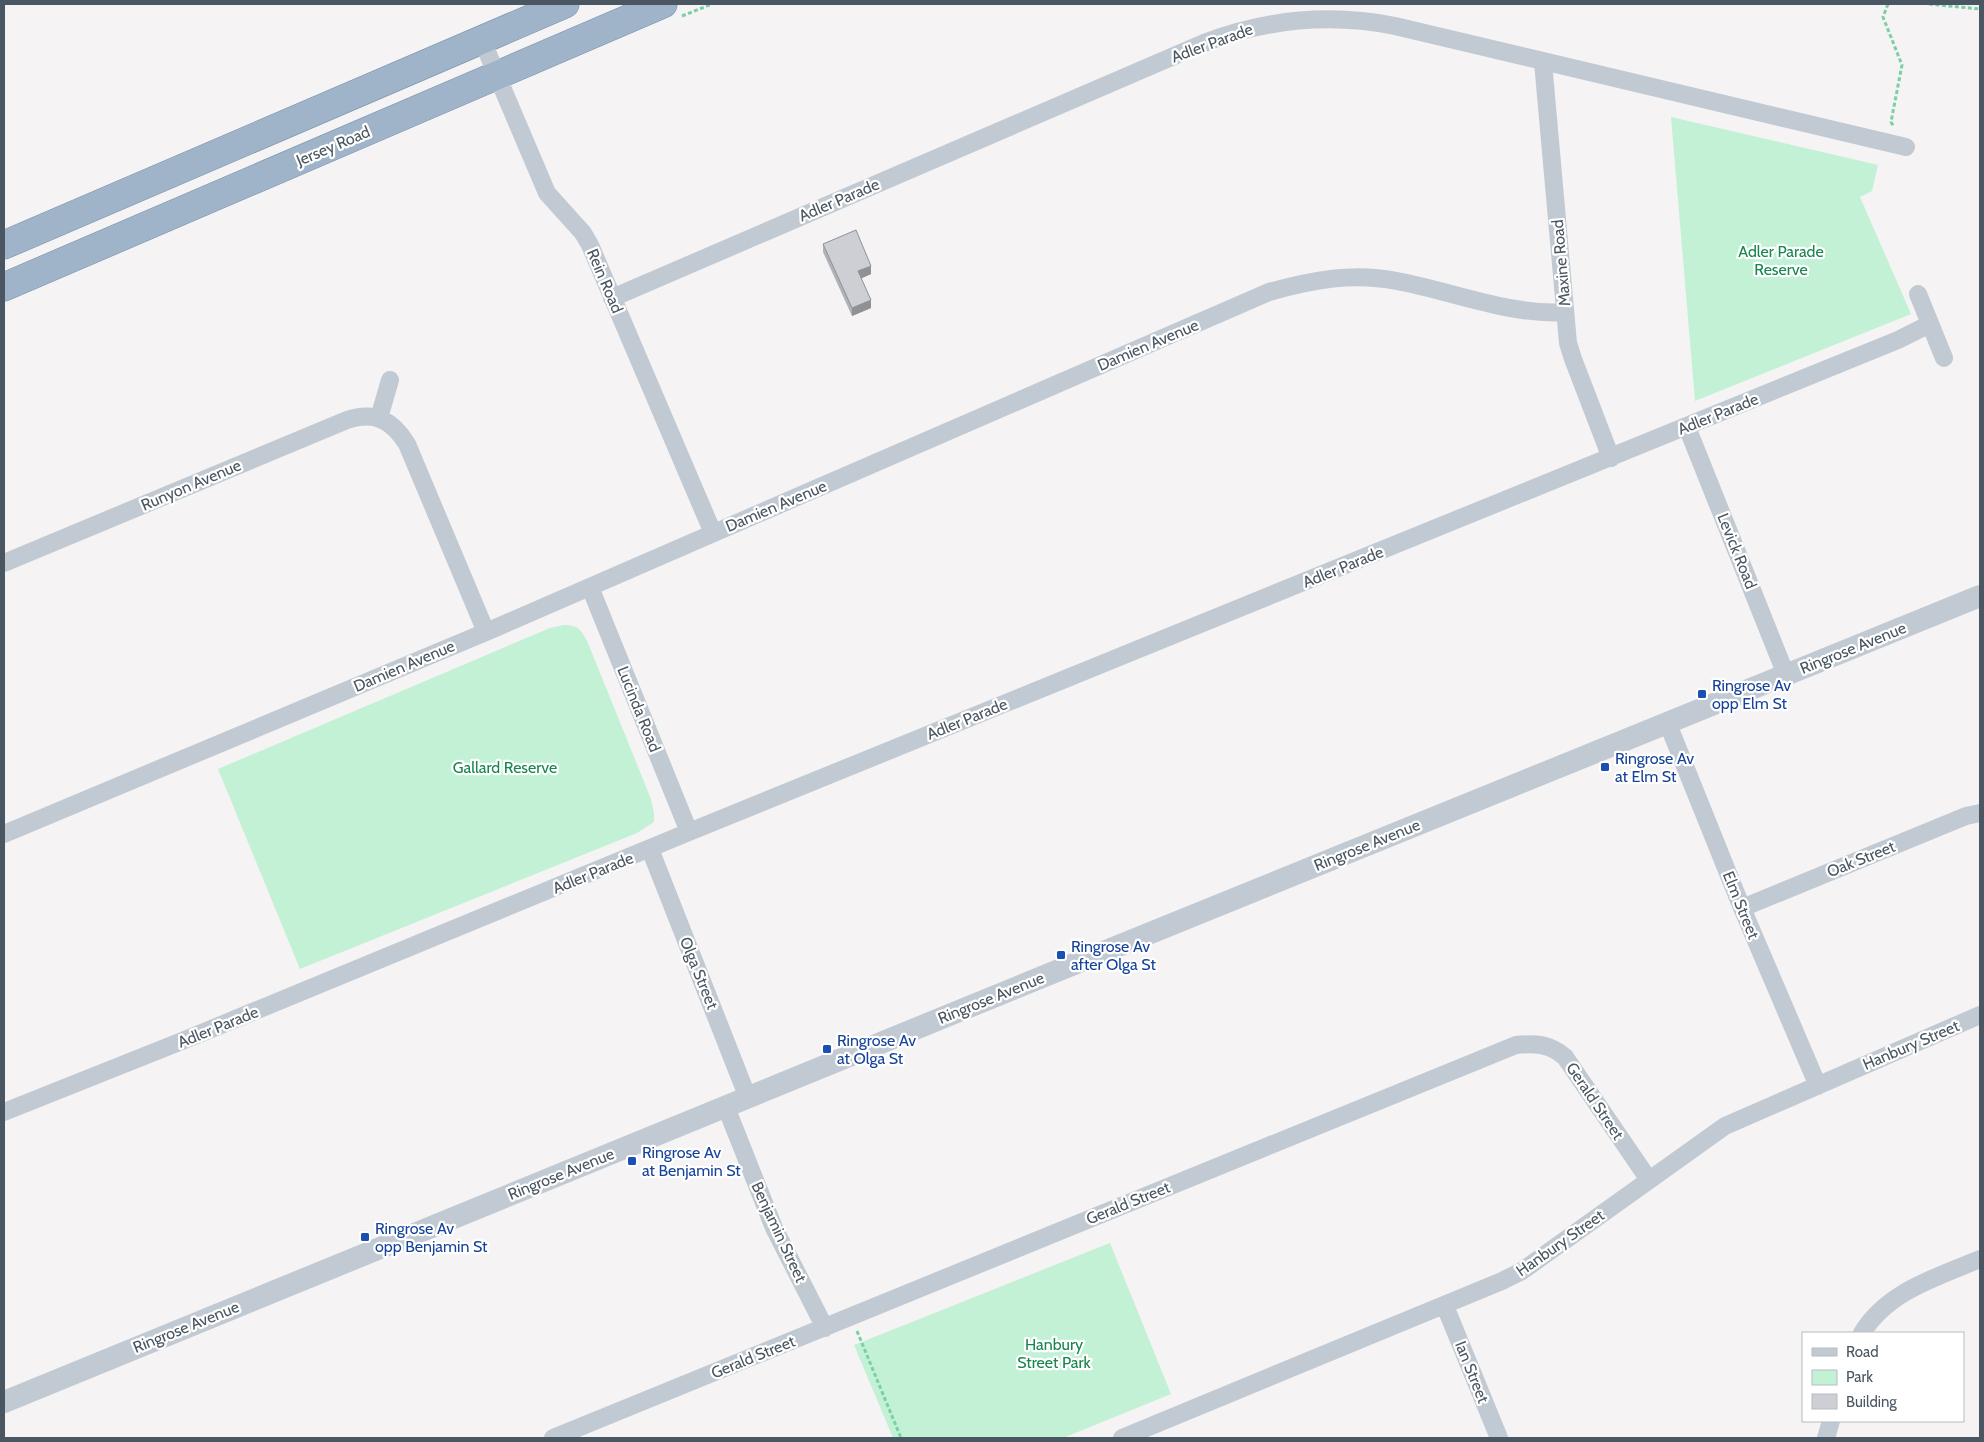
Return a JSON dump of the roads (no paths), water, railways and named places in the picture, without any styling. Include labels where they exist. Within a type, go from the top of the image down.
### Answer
[{"type":"highway","points":[[4,245],[565,4]]},
{"type":"highway","name":"Jersey Road","points":[[4,287],[662,4]]},
{"type":"street","name":"Adler Parade","points":[[612,298],[1195,47],[1240,30],[1313,18],[1363,20],[1396,26],[1906,146]]},
{"type":"street","name":"Rein Road","points":[[482,40],[547,193],[583,233],[713,533]]},
{"type":"street","name":"Maxine Road","points":[[1543,62],[1568,343],[1612,458]]},
{"type":"street","name":"Damien Avenue","points":[[4,834],[486,632],[1260,296],[1288,286],[1329,278],[1366,277],[1396,280],[1534,313],[1565,312]]},
{"type":"street","points":[[1918,294],[1944,358]]},
{"type":"street","name":"Adler Parade","points":[[4,1112],[196,1036],[689,832],[1612,458],[1898,340],[1930,324]]},
{"type":"street","points":[[390,380],[379,418],[396,429],[407,444],[486,632]]},
{"type":"street","name":"Runyon Avenue","points":[[4,563],[347,420],[366,416],[379,418]]},
{"type":"street","name":"Levick Road","points":[[1687,427],[1786,675]]},
{"type":"street","name":"Lucinda Road","points":[[590,587],[689,832]]},
{"type":"street","name":"Ringrose Avenue","points":[[4,1402],[1980,596]]},
{"type":"street","name":"Elm Street","points":[[1668,724],[1742,908],[1818,1086]]},
{"type":"street","name":"Oak Street","points":[[1742,908],[1966,816],[1980,813]]},
{"type":"street","name":"Olga Street","points":[[650,849],[748,1098]]},
{"type":"street","name":"Hanbury Street","points":[[1122,1438],[1502,1281],[1522,1270],[1724,1126],[1980,1015]]},
{"type":"street","name":"Gerald Street","points":[[553,1438],[1516,1045],[1545,1045],[1565,1057],[1649,1180]]},
{"type":"street","name":"Benjamin Street","points":[[726,1107],[774,1228],[825,1328]]},
{"type":"street","points":[[1863,1332],[1882,1308],[1899,1295],[1921,1283],[1980,1258]]},
{"type":"street","name":"Ian Street","points":[[1445,1306],[1499,1438]]},
{"type":"street","points":[[1826,1438],[1831,1422]]},
{"type":"place","name":"Ringrose Av opp Elm St","points":[[1702,694]]},
{"type":"place","name":"Ringrose Av at Elm St","points":[[1605,767]]},
{"type":"place","name":"Ringrose Av after Olga St","points":[[1061,955]]},
{"type":"place","name":"Ringrose Av at Olga St","points":[[827,1049]]},
{"type":"place","name":"Ringrose Av at Benjamin St","points":[[632,1161]]},
{"type":"place","name":"Ringrose Av opp Benjamin St","points":[[365,1237]]},
{"type":"park label","name":"Adler Parade Reserve","points":[[1781,260]]},
{"type":"park label","name":"Gallard Reserve","points":[[505,767]]},
{"type":"park label","name":"Hanbury Street Park","points":[[1054,1353]]}]
